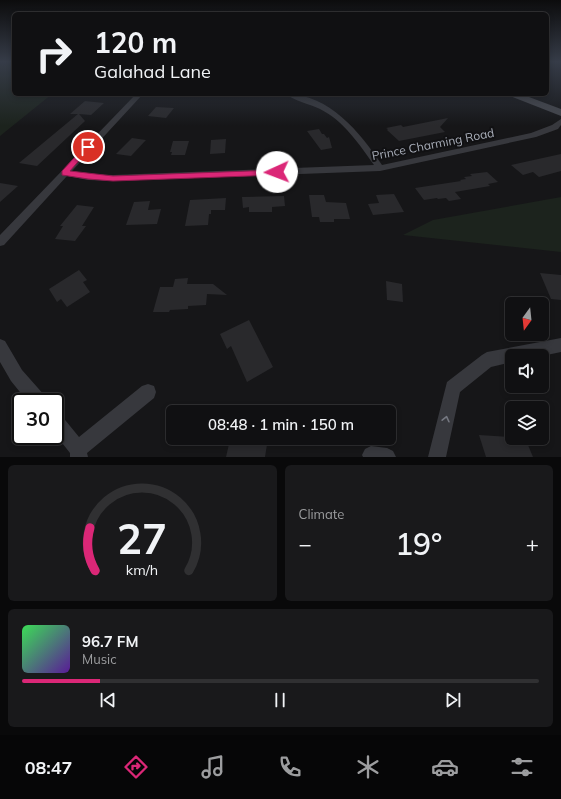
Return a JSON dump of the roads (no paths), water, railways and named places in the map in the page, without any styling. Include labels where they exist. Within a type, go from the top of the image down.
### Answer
[{"type":"street","points":[[0,242],[138,96]]},
{"type":"street","points":[[295,96],[332,113],[345,124],[370,153],[380,168]]},
{"type":"street","points":[[518,96],[561,113]]},
{"type":"street","name":"Prince Charming Road","points":[[65,173],[88,177],[113,178],[380,168],[533,135],[555,127],[561,121]]},
{"type":"street","points":[[437,457],[453,388],[486,360],[561,345]]},
{"type":"street","points":[[0,346],[5,358],[31,393]]},
{"type":"street","points":[[64,434],[78,453],[148,392]]}]
